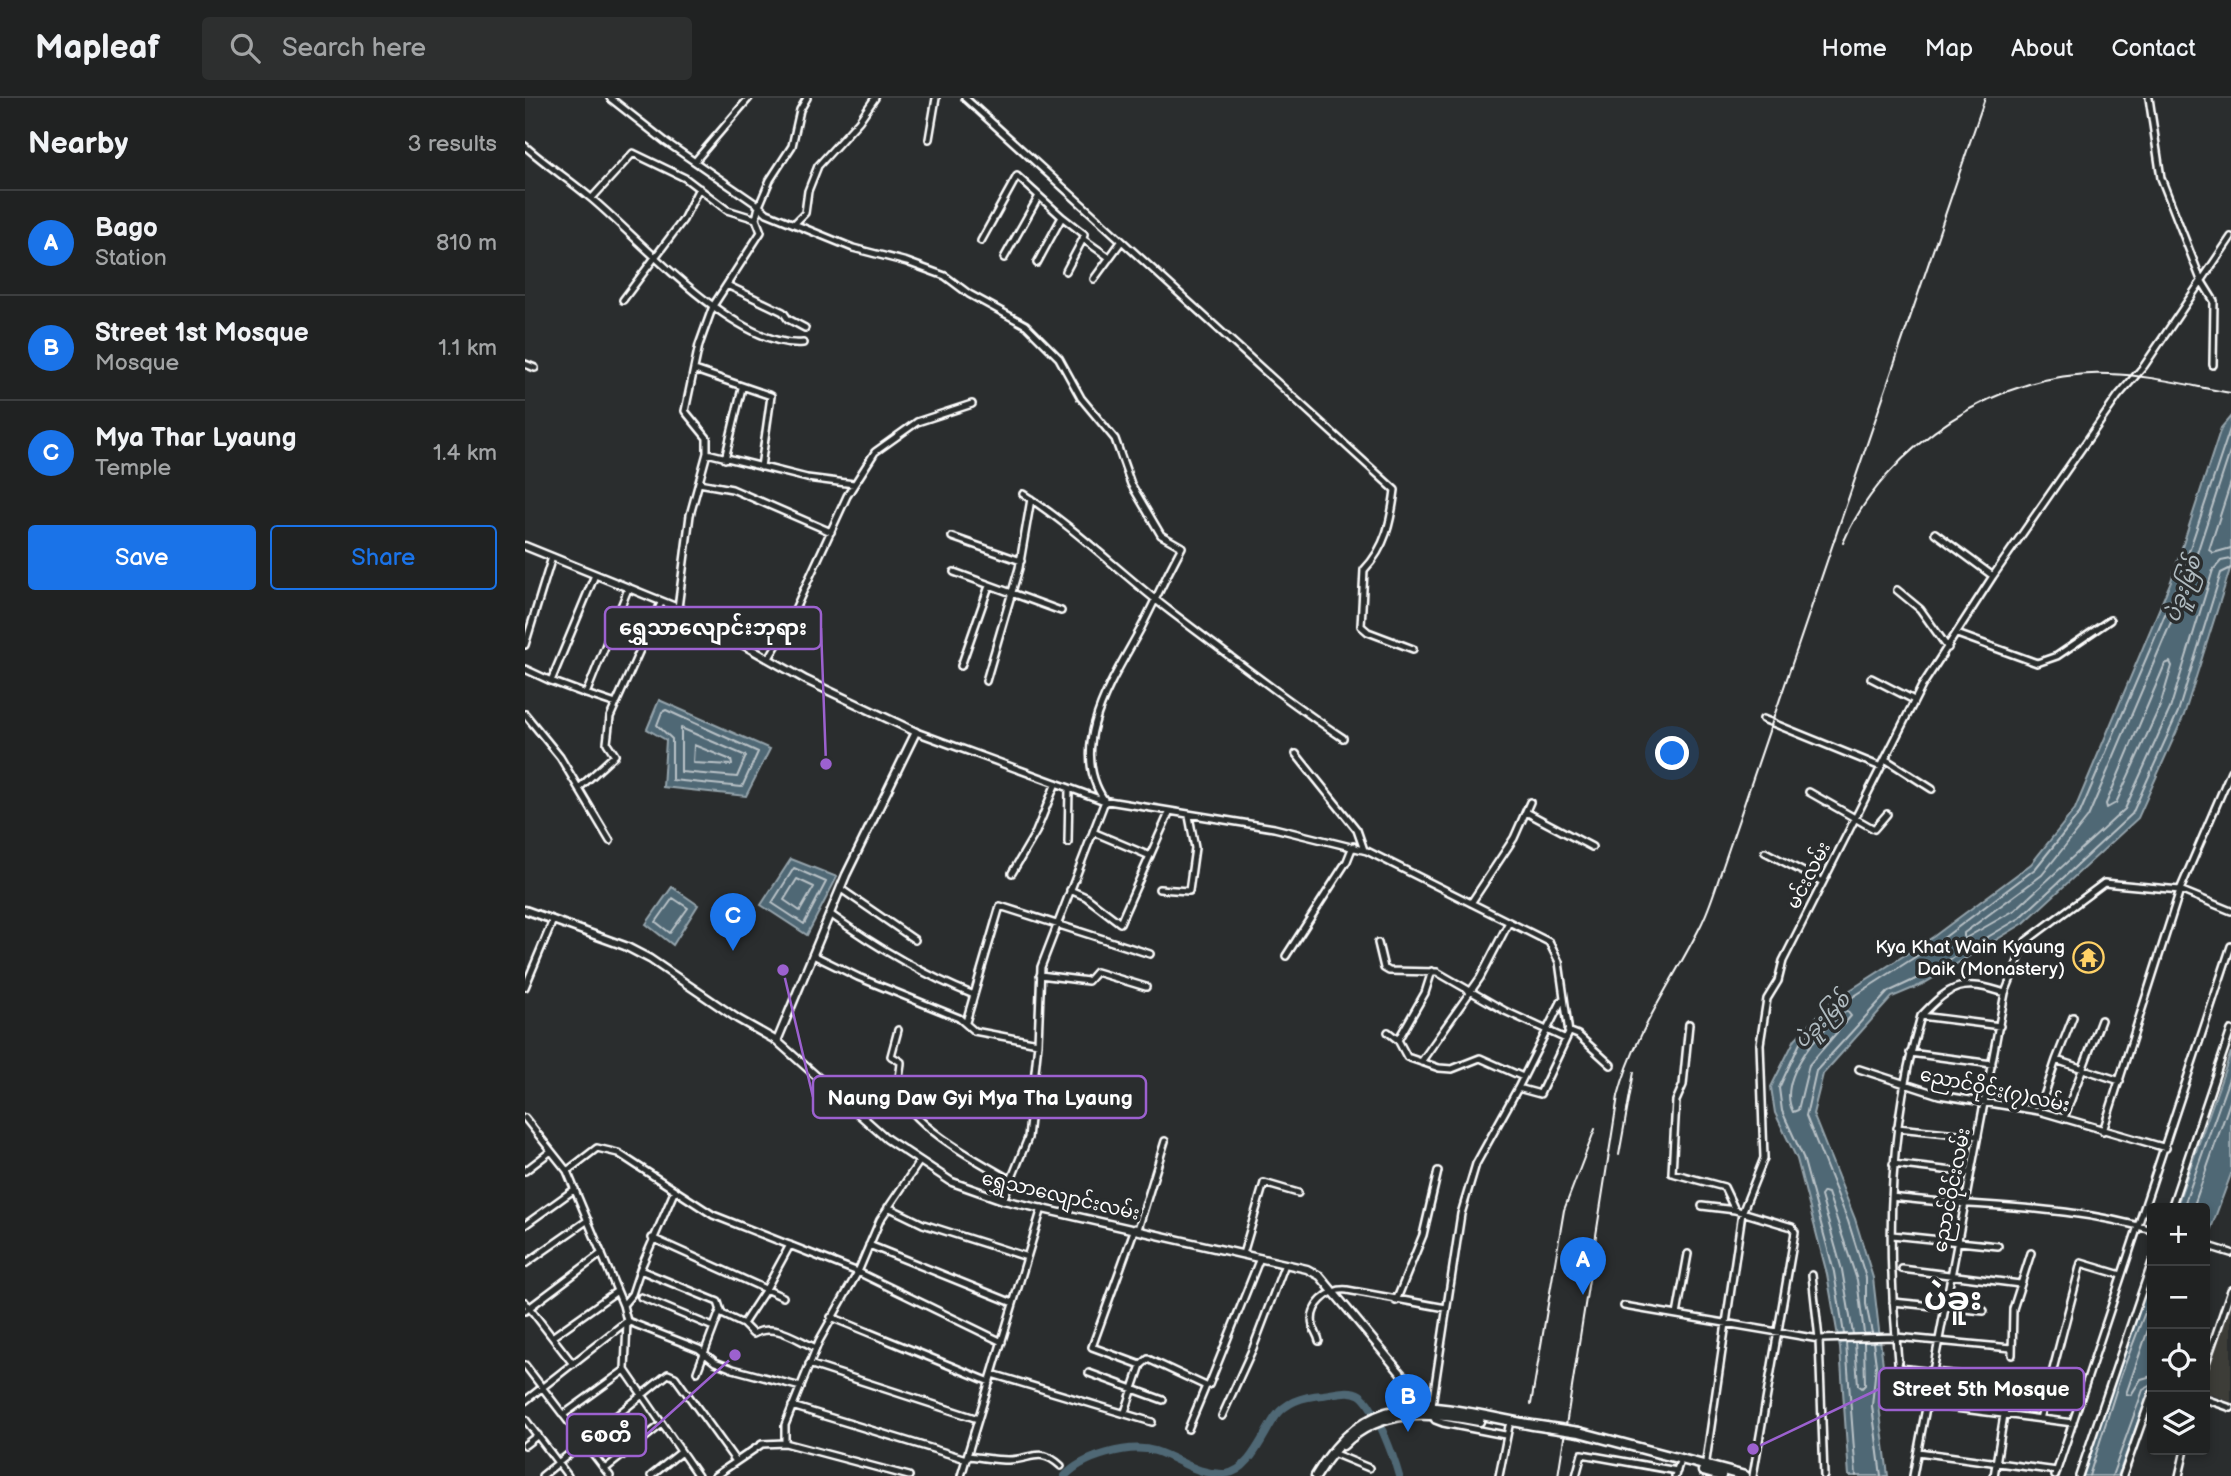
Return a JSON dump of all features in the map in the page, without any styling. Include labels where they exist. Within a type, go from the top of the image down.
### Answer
[{"type":"highway","points":[[1398,1410],[1405,1397],[1404,1377]]},
{"type":"highway","points":[[1377,1419],[1433,1409],[1509,1426],[1546,1430]]},
{"type":"highway","points":[[1316,1476],[1331,1451],[1362,1426],[1398,1410],[1433,1409],[1579,1435],[1704,1469],[1745,1476]]},
{"type":"highway","points":[[1322,1476],[1335,1454],[1362,1426]]},
{"type":"highway","points":[[1579,1435],[1677,1470],[1704,1469],[1721,1476]]},
{"type":"street","points":[[610,98],[666,142],[696,160],[767,213],[872,255],[907,262],[946,276],[1041,338],[1059,358],[1081,398],[1115,439],[1131,484],[1161,535],[1182,547],[1104,696],[1091,740],[1090,769],[1105,800],[1040,975],[1038,1043],[1028,1138],[1003,1200]]},
{"type":"street","points":[[696,160],[749,98]]},
{"type":"street","points":[[678,608],[690,515],[707,453],[707,438],[685,411],[699,345],[713,306],[761,232],[756,219],[759,206],[770,180],[792,146],[800,110],[807,98]]},
{"type":"street","points":[[795,224],[805,213],[808,191],[818,166],[859,121],[875,98]]},
{"type":"street","points":[[929,139],[936,98]]},
{"type":"street","points":[[964,98],[1395,490],[1383,543],[1378,554],[1364,570],[1361,626],[1368,632],[1413,649]]},
{"type":"street","points":[[2149,98],[2161,178],[2201,280],[2214,301],[2213,365]]},
{"type":"street","points":[[525,146],[592,198],[637,243],[655,254],[713,306],[770,338],[790,344],[803,343]]},
{"type":"street","points":[[592,198],[633,153],[685,178],[727,210],[756,219]]},
{"type":"street","points":[[981,242],[1017,176],[1084,234],[1066,271]]},
{"type":"street","points":[[623,300],[683,220],[699,188]]},
{"type":"street","points":[[1003,258],[1039,196]]},
{"type":"street","points":[[1037,263],[1062,217]]},
{"type":"street","name":"မင်းလမ်း","points":[[1704,1469],[1742,1213],[1764,1158],[1760,1044],[1767,999],[1914,700],[1993,576],[2117,396],[2144,366],[2231,237]]},
{"type":"street","points":[[1083,239],[1109,258]]},
{"type":"street","points":[[1094,279],[1121,242]]},
{"type":"street","points":[[727,285],[783,312],[788,319],[805,328]]},
{"type":"street","points":[[525,364],[535,368]]},
{"type":"street","points":[[695,370],[771,396],[761,467]]},
{"type":"street","points":[[725,459],[743,388]]},
{"type":"street","points":[[769,659],[784,634],[854,484],[880,447],[906,429],[938,413],[972,404]]},
{"type":"street","points":[[707,453],[807,478],[854,484]]},
{"type":"street","points":[[699,483],[732,489],[831,532]]},
{"type":"street","points":[[1023,494],[1292,704],[1343,738]]},
{"type":"street","points":[[986,681],[1021,561],[1031,499]]},
{"type":"street","points":[[1935,533],[1993,576]]},
{"type":"street","points":[[952,537],[1021,561]]},
{"type":"street","points":[[525,546],[660,603],[678,608],[806,681],[916,732],[1105,800],[1169,813],[1274,828],[1353,846],[1549,942],[1559,962],[1568,1031],[1540,1094],[1518,1088]]},
{"type":"street","points":[[525,645],[552,557]]},
{"type":"street","points":[[954,572],[1061,611]]},
{"type":"street","points":[[551,681],[595,575]]},
{"type":"street","points":[[961,666],[989,586]]},
{"type":"street","points":[[586,694],[628,589]]},
{"type":"street","points":[[1897,590],[1920,610],[1948,648]]},
{"type":"street","points":[[579,788],[615,755],[607,743],[611,717],[660,603]]},
{"type":"street","points":[[1957,634],[2043,663],[2110,620]]},
{"type":"street","points":[[525,669],[616,704]]},
{"type":"street","points":[[1871,678],[1914,700]]},
{"type":"street","points":[[525,714],[560,757],[610,841]]},
{"type":"street","points":[[1763,719],[1881,767]]},
{"type":"street","points":[[777,1041],[841,888],[916,732]]},
{"type":"street","points":[[1296,754],[1357,830],[1364,850]]},
{"type":"street","points":[[1885,759],[1932,789]]},
{"type":"street","points":[[2103,1131],[2181,890],[2231,771]]},
{"type":"street","points":[[1012,873],[1036,832],[1056,783]]},
{"type":"street","points":[[1068,843],[1069,788]]},
{"type":"street","points":[[1809,792],[1876,829],[1887,814]]},
{"type":"street","points":[[1471,903],[1502,859],[1529,802]]},
{"type":"street","points":[[1526,812],[1592,847]]},
{"type":"street","points":[[1070,890],[1091,901],[1120,923],[1169,813]]},
{"type":"street","points":[[1159,889],[1189,891],[1195,848],[1189,816]]},
{"type":"street","points":[[1093,832],[1150,856]]},
{"type":"street","points":[[1286,956],[1347,862],[1353,846]]},
{"type":"street","points":[[1765,852],[1823,882]]},
{"type":"street","name":"ညောင်ဝိုင်းလမ်း","points":[[1913,1476],[1962,1206],[2005,993],[2026,941],[2096,886],[2115,882],[2181,890],[2231,911]]},
{"type":"street","points":[[841,888],[915,940]]},
{"type":"street","points":[[966,1022],[1000,906],[1150,954]]},
{"type":"street","name":"ရွှေသာလျောင်းလမ်း","points":[[525,910],[625,946],[650,959],[777,1041],[887,1139],[952,1182],[1003,1200],[1307,1269],[1320,1276],[1433,1409]]},
{"type":"street","points":[[830,914],[896,959],[974,995]]},
{"type":"street","points":[[525,986],[553,920]]},
{"type":"street","points":[[1421,1062],[1471,991],[1509,922]]},
{"type":"street","points":[[1378,943],[1384,968],[1389,971],[1432,971],[1566,1039]]},
{"type":"street","points":[[1918,1452],[2056,1474],[2231,946]]},
{"type":"street","points":[[813,955],[966,1022],[974,1031],[1038,1043]]},
{"type":"street","points":[[1398,1040],[1426,993],[1432,971]]},
{"type":"street","points":[[1040,975],[1088,981],[1096,972],[1146,987]]},
{"type":"street","points":[[2005,993],[1978,984],[1963,985],[1940,997],[1921,1016],[1910,1053],[1892,1164],[1893,1302],[1901,1398],[1927,1404],[2073,1423]]},
{"type":"street","points":[[1505,1436],[1435,1420],[1433,1409],[1445,1308],[1461,1214],[1476,1164],[1563,998]]},
{"type":"street","points":[[1921,1016],[2000,1026]]},
{"type":"street","points":[[2039,1111],[2073,1017]]},
{"type":"street","points":[[2064,1118],[2101,1020]]},
{"type":"street","points":[[1689,1024],[1683,1085],[1676,1101],[1671,1170],[1675,1174],[1724,1187],[1735,1210]]},
{"type":"street","points":[[898,1030],[891,1056],[901,1062],[899,1088],[904,1099],[935,1133],[1011,1180]]},
{"type":"street","points":[[2173,1203],[2231,1030]]},
{"type":"street","points":[[1568,1031],[1579,1035],[1611,1065]]},
{"type":"street","points":[[1388,1032],[1398,1040],[1407,1056],[1421,1062],[1452,1069],[1480,1058],[1523,1077]]},
{"type":"street","points":[[1910,1053],[1992,1064]]},
{"type":"street","points":[[2056,1060],[2120,1081]]},
{"type":"street","name":"ညောင်ဝိုင်း(၇)လမ်း","points":[[1859,1069],[1938,1095],[1985,1100],[2039,1111],[2166,1148]]},
{"type":"street","points":[[526,1121],[567,1171],[624,1305],[627,1321],[625,1370],[698,1476]]},
{"type":"street","points":[[1897,1128],[1978,1136]]},
{"type":"street","points":[[1141,1365],[1092,1347],[1092,1343],[1136,1229],[1165,1141]]},
{"type":"street","points":[[567,1171],[597,1149],[618,1153],[713,1215],[857,1272],[1002,1342]]},
{"type":"street","points":[[525,1171],[551,1150]]},
{"type":"street","points":[[785,1443],[785,1425],[816,1348],[888,1207],[919,1162]]},
{"type":"street","points":[[1892,1164],[1970,1173]]},
{"type":"street","points":[[1397,1301],[1423,1235],[1438,1171]]},
{"type":"street","points":[[1243,1254],[1264,1183],[1298,1193]]},
{"type":"street","points":[[525,1224],[575,1189]]},
{"type":"street","points":[[624,1305],[632,1294],[675,1190]]},
{"type":"street","points":[[1892,1197],[1962,1206],[2055,1209],[2147,1228]]},
{"type":"street","points":[[1702,1206],[1735,1210],[1792,1227],[1794,1232],[1779,1334],[1753,1476]]},
{"type":"street","points":[[888,1207],[923,1224],[1027,1256]]},
{"type":"street","points":[[961,1476],[1042,1208]]},
{"type":"street","points":[[525,1264],[588,1220]]},
{"type":"street","points":[[1892,1236],[1998,1246]]},
{"type":"street","points":[[653,1238],[783,1297]]},
{"type":"street","points":[[743,1324],[767,1289],[790,1245]]},
{"type":"street","points":[[869,1245],[1013,1303]]},
{"type":"street","points":[[2210,1247],[2231,1253]]},
{"type":"street","points":[[573,1364],[526,1307],[602,1253]]},
{"type":"street","points":[[1624,1306],[1819,1339],[1896,1337],[1939,1340],[2012,1352],[2013,1309],[2031,1253]]},
{"type":"street","points":[[1677,1315],[1688,1254]]},
{"type":"street","points":[[1188,1429],[1223,1353],[1260,1258]]},
{"type":"street","points":[[2040,1419],[2081,1263],[2122,1275]]},
{"type":"street","points":[[1222,1416],[1285,1264]]},
{"type":"street","points":[[2079,1476],[2151,1266]]},
{"type":"street","points":[[1902,1269],[2020,1284]]},
{"type":"street","points":[[641,1270],[718,1302],[720,1311],[697,1372]]},
{"type":"street","points":[[1812,1275],[1819,1339],[1824,1476]]},
{"type":"street","points":[[1319,1341],[1313,1320],[1319,1303],[1332,1291],[1347,1290],[1445,1308]]},
{"type":"street","points":[[2210,1346],[2231,1290]]},
{"type":"street","points":[[552,1337],[617,1291]]},
{"type":"street","points":[[641,1297],[713,1327]]},
{"type":"street","points":[[1893,1302],[1984,1311]]},
{"type":"street","points":[[720,1311],[743,1324],[753,1334],[764,1328],[773,1328],[816,1348]]},
{"type":"street","points":[[831,1317],[989,1382]]},
{"type":"street","points":[[627,1321],[703,1352],[715,1362],[733,1369],[801,1387]]},
{"type":"street","points":[[525,1401],[627,1321]]},
{"type":"street","points":[[1125,1412],[1141,1365],[1148,1359],[1206,1386]]},
{"type":"street","points":[[809,1364],[978,1419]]},
{"type":"street","points":[[525,1365],[610,1476]]},
{"type":"street","points":[[1899,1368],[2049,1385]]},
{"type":"street","points":[[563,1415],[625,1370]]},
{"type":"street","points":[[1994,1476],[2011,1372]]},
{"type":"street","points":[[1089,1373],[1163,1400]]},
{"type":"street","points":[[542,1476],[663,1377],[671,1374],[735,1460]]},
{"type":"street","points":[[992,1374],[1023,1386],[1125,1412],[1152,1422]]},
{"type":"street","points":[[2210,1401],[2231,1408]]},
{"type":"street","points":[[792,1406],[967,1458],[1012,1460],[1022,1456],[1045,1454],[1061,1466]]},
{"type":"street","points":[[2123,1476],[2147,1408]]},
{"type":"street","points":[[525,1419],[568,1476]]},
{"type":"street","points":[[605,1469],[662,1424]]},
{"type":"street","points":[[1499,1476],[1509,1426]]},
{"type":"street","points":[[525,1445],[538,1435]]},
{"type":"street","points":[[715,1476],[762,1444],[785,1443],[909,1476]]},
{"type":"street","points":[[651,1476],[681,1452]]},
{"type":"street","points":[[1335,1454],[1369,1468]]},
{"type":"street","points":[[1576,1476],[1581,1454],[1677,1470]]},
{"type":"street","points":[[2179,1476],[2184,1455]]},
{"type":"shaded area","points":[[2231,1291],[2231,1402],[2210,1394],[2210,1342]]},
{"type":"water","name":"ပဲခူးမြစ်","points":[[2231,416],[2231,566],[2184,715],[2138,818],[2024,923],[1923,984],[1892,997],[1823,1074],[1813,1114],[1855,1219],[1873,1278],[1883,1365],[1879,1406],[1888,1476],[1849,1476],[1840,1348],[1827,1274],[1797,1159],[1775,1113],[1771,1087],[1795,1039],[1830,1003],[1933,937],[2031,864],[2075,809],[2171,581],[2221,428]]},
{"type":"water","points":[[659,700],[770,749],[746,796],[663,787],[666,740],[647,729]]},
{"type":"water","points":[[791,859],[837,877],[807,935],[761,905]]},
{"type":"water","points":[[672,887],[698,905],[673,945],[646,924]]},
{"type":"water","points":[[2231,1052],[2231,1174],[2210,1231],[2210,1203],[2178,1203]]},
{"type":"water","points":[[2147,1288],[2147,1398],[2118,1476],[2082,1476],[2114,1372]]},
{"type":"waterway","points":[[1065,1476],[1094,1458],[1132,1449],[1155,1451],[1205,1472],[1234,1472],[1249,1460],[1276,1416],[1291,1403],[1304,1398],[1347,1392],[1360,1395],[1372,1409],[1399,1476]]},
{"type":"railway","points":[[1558,1476],[1618,1096],[1625,1073],[1644,1030],[1710,905],[1985,98]]},
{"type":"railway","points":[[1843,543],[1862,508],[1887,475],[1917,445],[1952,420],[1989,399],[2028,384],[2069,376],[2109,374],[2155,379],[2231,393]]},
{"type":"railway","points":[[1619,1155],[1634,1072]]},
{"type":"railway","points":[[1531,1404],[1564,1210],[1595,1129]]},
{"type":"place","name":"ရွှေသာလျောင်းဘုရား","points":[[826,764]]},
{"type":"place","name":"Mya Thar Lyaung","points":[[733,951]]},
{"type":"place","name":"Kya Khat Wain Kyaung Daik (Monastery)","points":[[2088,957]]},
{"type":"place","name":"Naung Daw Gyi Mya Tha Lyaung","points":[[783,970]]},
{"type":"place","name":"Bago","points":[[1583,1295]]},
{"type":"place","name":"စေတီ","points":[[735,1355]]},
{"type":"place","name":"Street 1st Mosque","points":[[1408,1432]]},
{"type":"place","name":"Street 5th Mosque","points":[[1753,1449]]},
{"type":"district","name":"ပဲခူး","points":[[1953,1298]]}]
